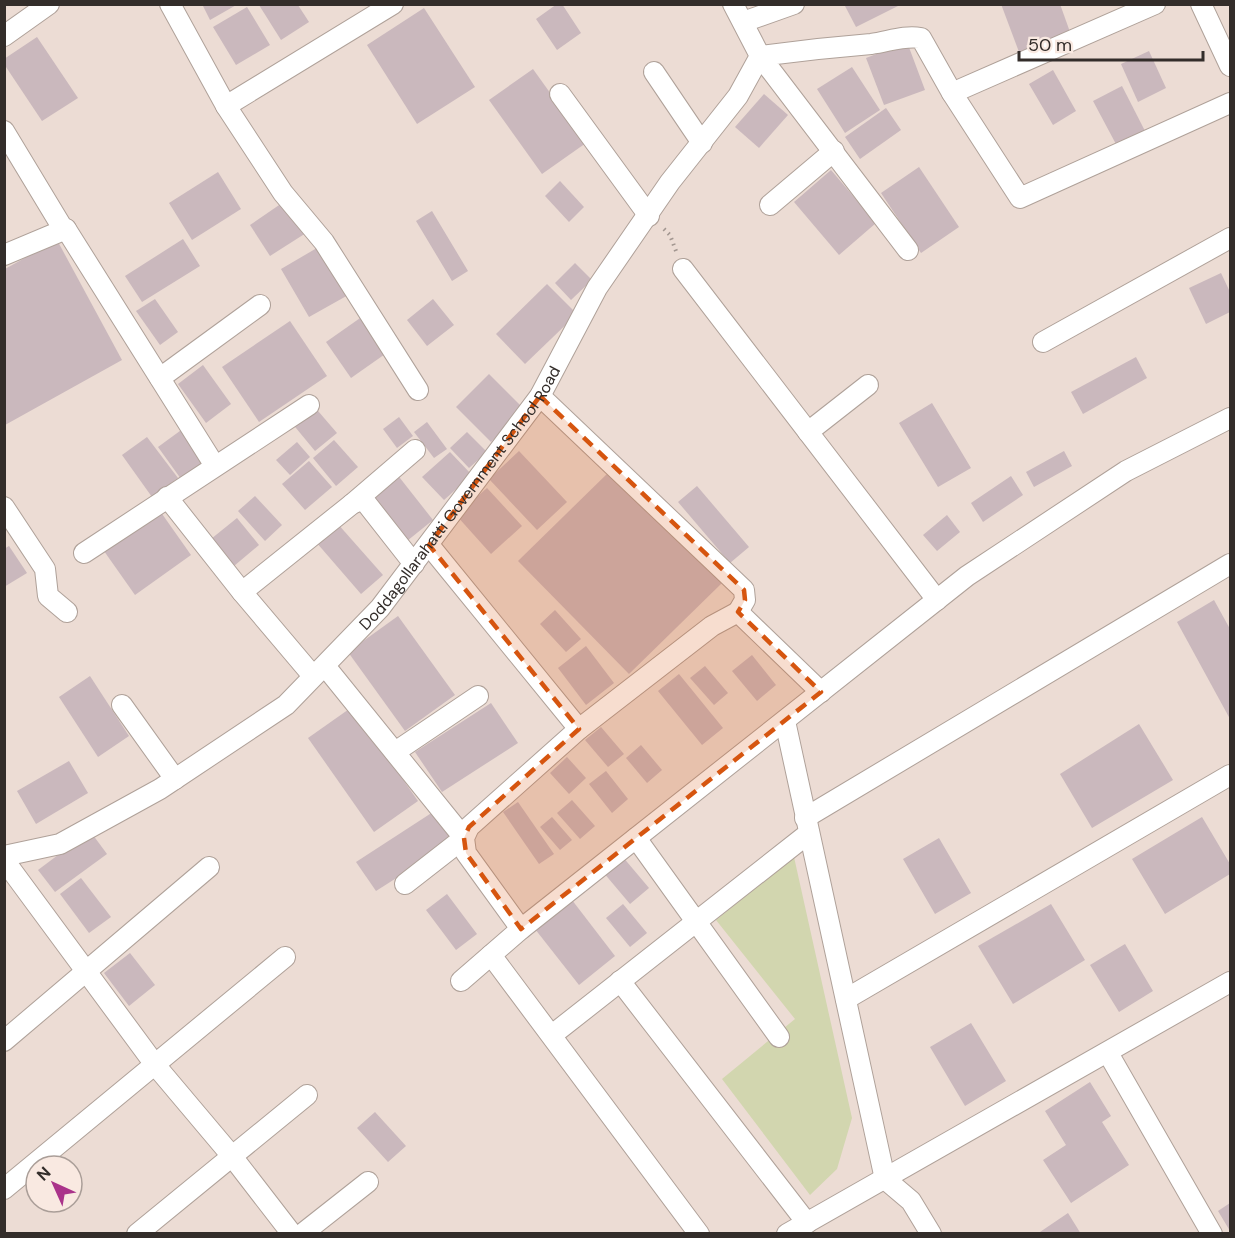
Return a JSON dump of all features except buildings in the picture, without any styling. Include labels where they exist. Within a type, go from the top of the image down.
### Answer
[{"type":"street","points":[[4,36],[49,4]]},
{"type":"street","points":[[170,4],[226,106],[283,193],[324,242],[418,390]]},
{"type":"street","points":[[226,106],[393,4]]},
{"type":"street","points":[[734,4],[760,56],[908,250]]},
{"type":"street","points":[[743,22],[794,4]]},
{"type":"street","points":[[952,93],[1155,4]]},
{"type":"street","points":[[1201,4],[1230,66]]},
{"type":"street","points":[[760,56],[845,44],[872,44],[909,36],[921,38],[952,93],[1020,198],[1230,103]]},
{"type":"street","name":"Doddagollarahatti Government School Road","points":[[4,858],[60,844],[174,779],[286,705],[380,608],[540,396],[597,288],[649,216],[670,182],[738,96],[760,56]]},
{"type":"street","points":[[654,72],[702,143]]},
{"type":"street","points":[[560,94],[649,216]]},
{"type":"street","points":[[4,131],[62,227],[66,229],[215,466]]},
{"type":"street","points":[[770,205],[834,151]]},
{"type":"street","points":[[4,255],[66,229]]},
{"type":"street","points":[[1043,342],[1230,238]]},
{"type":"street","points":[[683,269],[937,600]]},
{"type":"street","points":[[160,378],[260,305]]},
{"type":"street","points":[[808,432],[868,385]]},
{"type":"street","points":[[405,884],[464,838],[469,827],[579,729],[712,626],[738,612],[745,600],[744,590],[540,396]]},
{"type":"street","points":[[84,553],[309,405]]},
{"type":"street","points":[[461,981],[521,929],[967,576],[1126,471],[1230,418]]},
{"type":"street","points":[[242,592],[415,450]]},
{"type":"street","points":[[167,497],[242,592],[395,752],[464,838],[466,853],[521,929]]},
{"type":"street","points":[[352,504],[363,499],[414,564]]},
{"type":"street","points":[[4,507],[11,532],[45,569],[48,596],[67,612]]},
{"type":"street","points":[[429,544],[579,729]]},
{"type":"street","points":[[552,1035],[695,922],[807,825],[1230,564]]},
{"type":"street","points":[[738,612],[821,692]]},
{"type":"street","points":[[395,752],[478,696]]},
{"type":"street","points":[[122,705],[174,779]]},
{"type":"street","points":[[784,721],[885,1179],[911,1201],[931,1233]]},
{"type":"street","points":[[846,999],[1230,776]]},
{"type":"street","points":[[636,838],[779,1037]]},
{"type":"street","points":[[4,858],[156,1066],[231,1155],[291,1233]]},
{"type":"street","points":[[4,1041],[208,867]]},
{"type":"street","points":[[491,955],[699,1233]]},
{"type":"street","points":[[4,1190],[285,957]]},
{"type":"street","points":[[620,981],[807,1222]]},
{"type":"street","points":[[787,1233],[1230,982]]},
{"type":"street","points":[[1108,1053],[1212,1233]]},
{"type":"street","points":[[137,1233],[307,1095]]},
{"type":"street","points":[[302,1233],[368,1182]]},
{"type":"path","points":[[649,216],[670,235],[683,269]]},
{"type":"highlighted area","points":[[540,396],[744,590],[745,600],[738,612],[821,692],[521,929],[466,853],[464,838],[469,827],[579,729],[429,545]]},
{"type":"green space","points":[[794,857],[852,1118],[837,1169],[810,1195],[722,1079],[795,1019],[716,920]]}]
